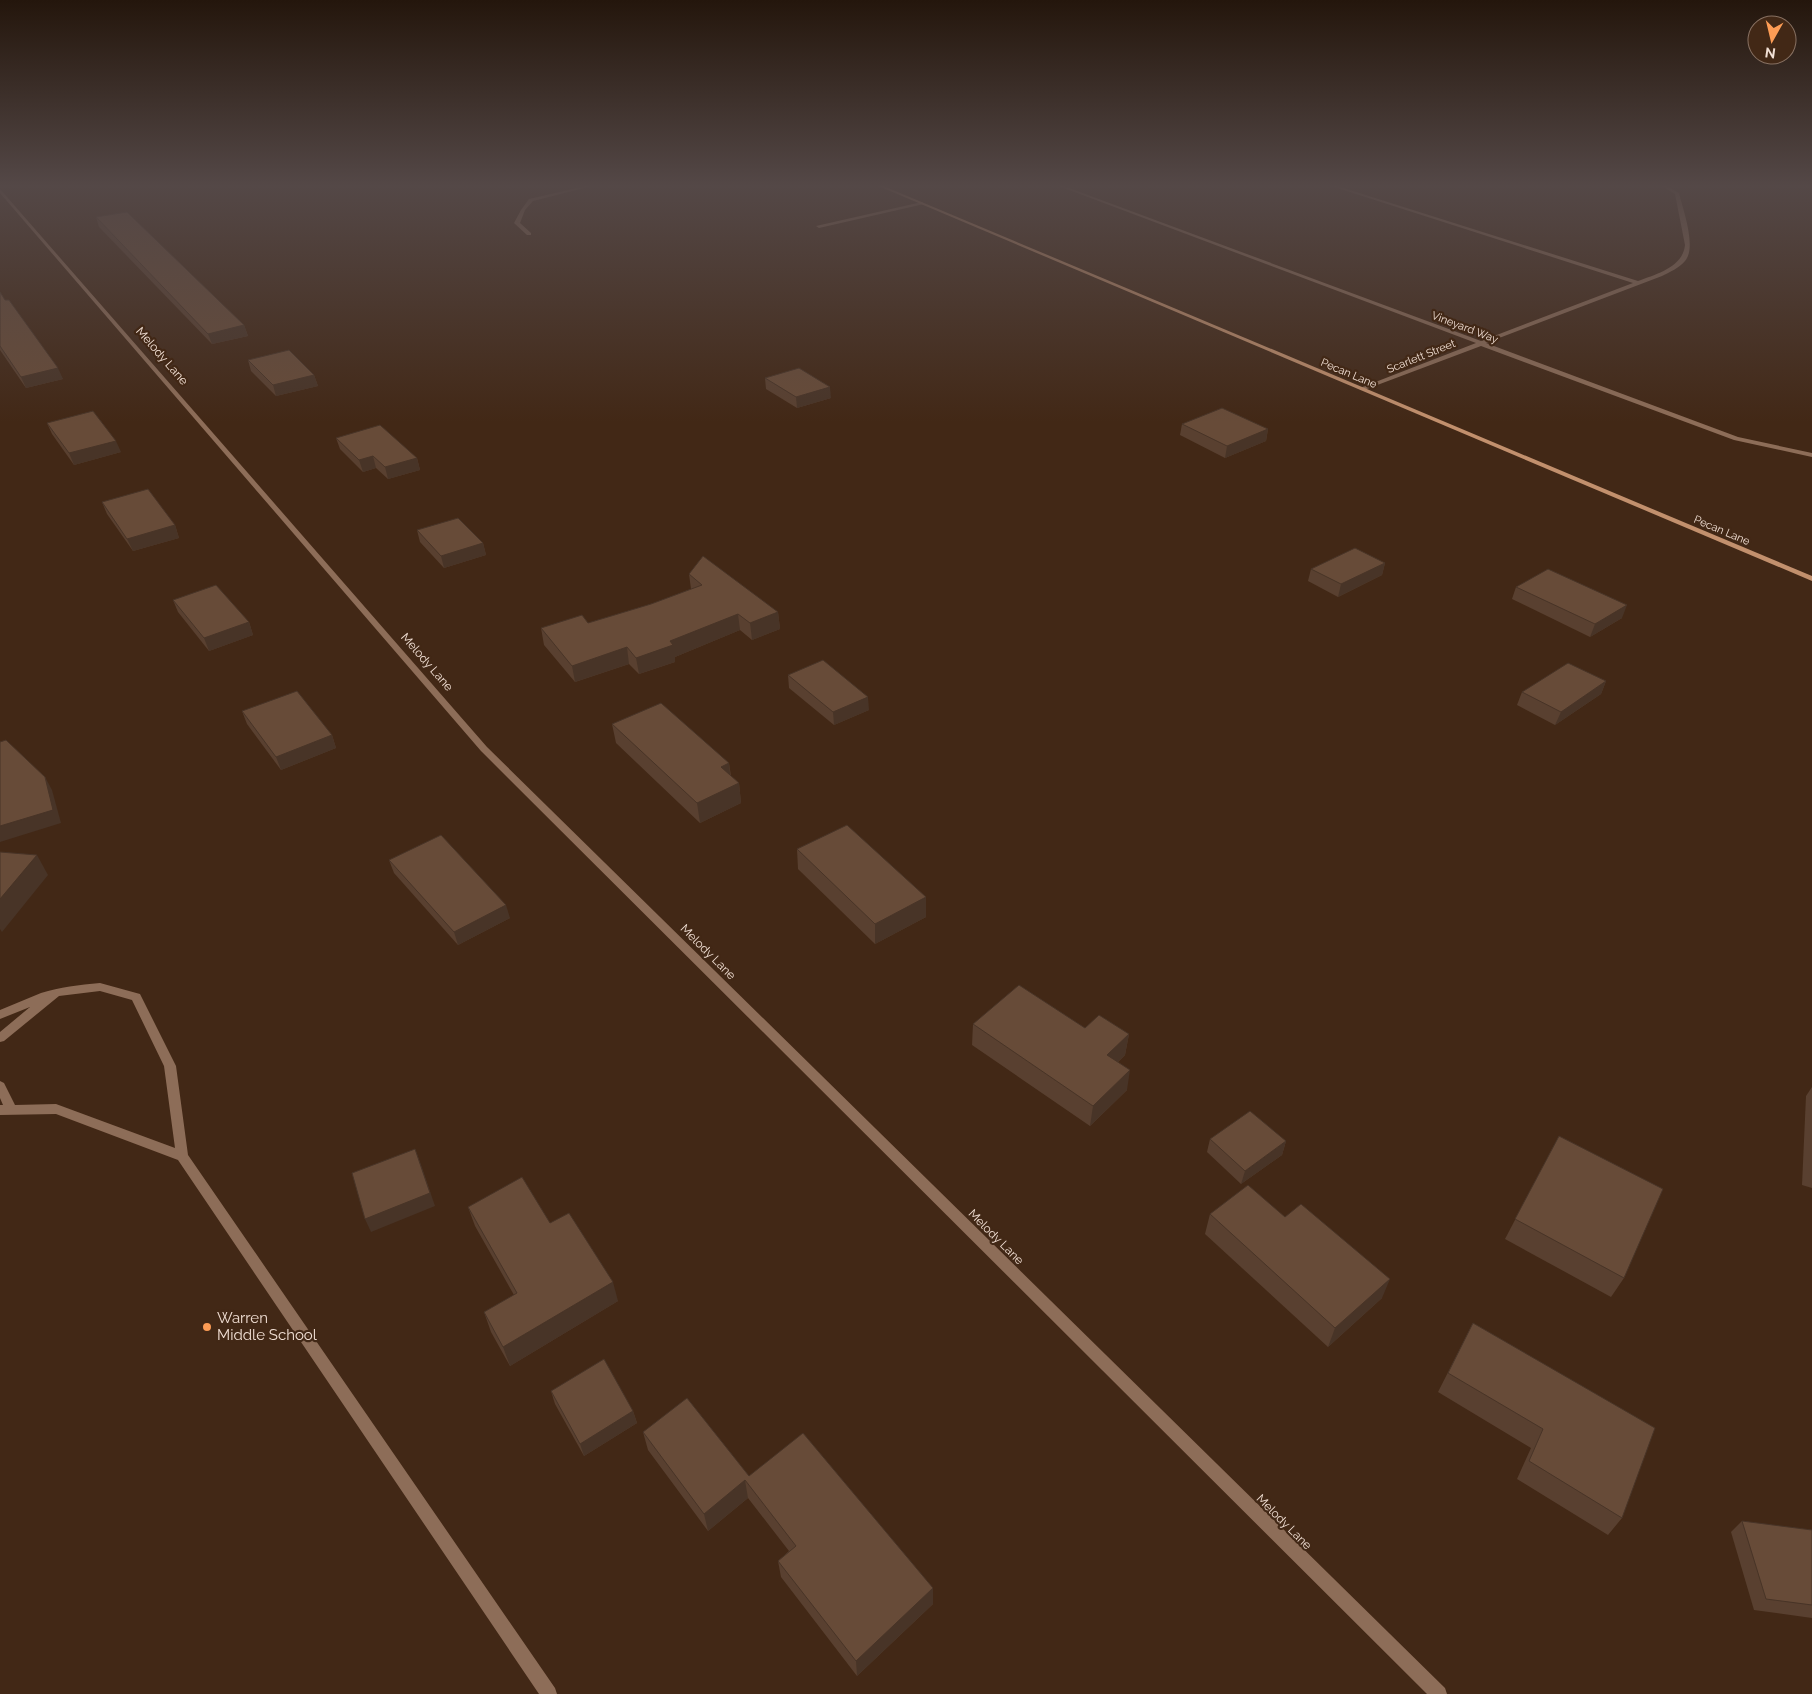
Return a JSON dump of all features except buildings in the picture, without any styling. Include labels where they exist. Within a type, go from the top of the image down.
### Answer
[{"type":"street","name":"Melody Lane","points":[[64,264],[484,749],[1439,1694]]},
{"type":"street","name":"Pecan Lane","points":[[1066,264],[1812,579]]},
{"type":"street","name":"Vineyard Way","points":[[1269,264],[1736,439],[1812,455]]},
{"type":"street","points":[[1578,264],[1638,283]]},
{"type":"street","name":"Scarlett Street","points":[[1362,389],[1660,275],[1678,264]]},
{"type":"street","points":[[0,1015],[56,992],[100,987],[136,998],[170,1066],[182,1156],[549,1694]]},
{"type":"street","points":[[0,1038],[56,992]]},
{"type":"street","points":[[0,1086],[6,1110],[56,1109],[182,1156]]},
{"type":"place","name":"Warren Middle School","points":[[207,1327]]}]
